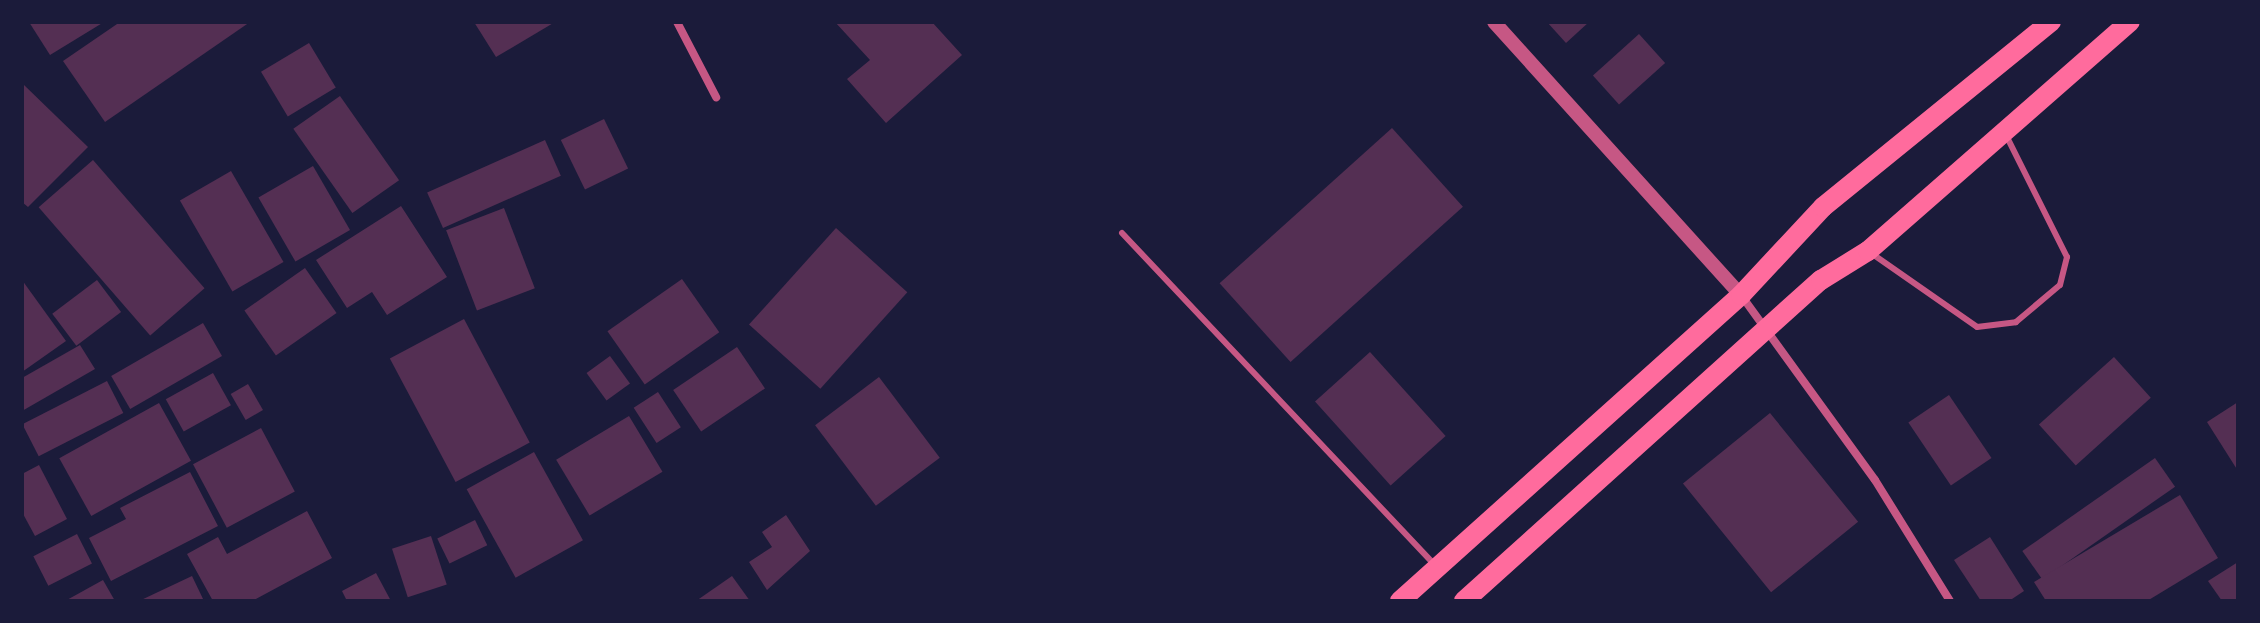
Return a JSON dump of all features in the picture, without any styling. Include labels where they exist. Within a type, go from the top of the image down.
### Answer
[{"type":"main road","points":[[1400,601],[1741,295],[1823,207],[2051,22]]},
{"type":"main road","points":[[1464,601],[1769,330],[1821,280],[1868,251],[2130,22]]},
{"type":"street","points":[[677,22],[716,97]]},
{"type":"street","points":[[1494,22],[1741,295],[1769,330],[1950,601]]},
{"type":"lane","points":[[1868,251],[1977,327],[2016,322],[2060,285],[2067,257],[2005,132]]},
{"type":"lane","points":[[1122,233],[1436,566]]},
{"type":"building","points":[[29,22],[104,22],[50,55]]},
{"type":"building","points":[[120,22],[250,22],[105,122],[63,61]]},
{"type":"building","points":[[474,22],[555,22],[496,57]]},
{"type":"building","points":[[835,22],[932,22],[962,55],[886,123],[847,79],[870,60]]},
{"type":"building","points":[[1547,22],[1589,22],[1566,43]]},
{"type":"building","points":[[1639,34],[1665,63],[1619,104],[1593,75]]},
{"type":"building","points":[[309,43],[336,88],[288,116],[261,72]]},
{"type":"building","points":[[24,85],[88,147],[28,207],[22,202]]},
{"type":"building","points":[[340,96],[399,180],[352,213],[293,129]]},
{"type":"building","points":[[604,119],[628,168],[585,189],[561,140]]},
{"type":"building","points":[[1392,128],[1463,207],[1291,362],[1220,283]]},
{"type":"building","points":[[545,140],[561,176],[443,228],[427,192]]},
{"type":"building","points":[[93,160],[205,288],[150,336],[39,207]]},
{"type":"building","points":[[313,166],[350,230],[295,262],[258,198]]},
{"type":"building","points":[[231,171],[284,262],[232,291],[180,200]]},
{"type":"building","points":[[401,206],[447,277],[387,315],[372,292],[347,308],[316,260]]},
{"type":"building","points":[[504,208],[535,288],[477,311],[446,230]]},
{"type":"building","points":[[836,228],[907,292],[820,389],[749,325]]},
{"type":"building","points":[[305,268],[337,313],[276,355],[244,310]]},
{"type":"building","points":[[682,279],[719,332],[645,384],[607,331]]},
{"type":"building","points":[[22,280],[66,341],[22,372]]},
{"type":"building","points":[[97,280],[121,312],[76,346],[52,314]]},
{"type":"building","points":[[464,319],[530,443],[456,482],[390,358]]},
{"type":"building","points":[[203,323],[222,356],[130,409],[111,376]]},
{"type":"building","points":[[80,345],[95,369],[22,411],[22,378]]},
{"type":"building","points":[[737,347],[765,388],[701,432],[673,390]]},
{"type":"building","points":[[1370,352],[1446,436],[1391,485],[1315,402]]},
{"type":"building","points":[[610,356],[630,384],[607,401],[587,373]]},
{"type":"building","points":[[2114,357],[2151,398],[2076,465],[2039,425]]},
{"type":"building","points":[[213,373],[231,405],[184,432],[166,399]]},
{"type":"building","points":[[879,377],[940,458],[876,506],[815,425]]},
{"type":"building","points":[[107,381],[123,413],[39,456],[22,424]]},
{"type":"building","points":[[248,384],[263,410],[246,420],[231,394]]},
{"type":"building","points":[[658,392],[681,427],[657,443],[634,408]]},
{"type":"building","points":[[1949,395],[1991,458],[1951,485],[1908,422]]},
{"type":"building","points":[[2238,402],[2238,471],[2207,422]]},
{"type":"building","points":[[159,403],[191,461],[91,516],[59,458]]},
{"type":"building","points":[[1770,413],[1858,522],[1771,592],[1683,483]]},
{"type":"building","points":[[629,416],[662,472],[590,515],[556,460]]},
{"type":"building","points":[[261,428],[295,492],[227,528],[193,464]]},
{"type":"building","points":[[534,452],[583,540],[516,578],[467,489]]},
{"type":"building","points":[[2155,458],[2175,487],[2042,580],[2022,551]]},
{"type":"building","points":[[39,465],[67,519],[35,536],[22,512],[22,474]]},
{"type":"building","points":[[190,472],[218,526],[111,581],[89,538],[126,519],[120,508]]},
{"type":"building","points":[[2180,495],[2218,558],[2147,601],[2046,601],[2034,582]]},
{"type":"building","points":[[307,511],[332,558],[252,601],[213,601],[187,554],[218,537],[227,554]]},
{"type":"building","points":[[786,515],[810,551],[767,590],[749,562],[772,547],[762,532]]},
{"type":"building","points":[[475,520],[487,545],[450,564],[437,538]]},
{"type":"building","points":[[77,534],[92,563],[48,586],[33,556]]},
{"type":"building","points":[[431,536],[447,585],[408,597],[392,549]]},
{"type":"building","points":[[1990,537],[2024,591],[2009,601],[1981,601],[1954,560]]},
{"type":"building","points":[[2238,562],[2238,601],[2222,601],[2208,581]]},
{"type":"building","points":[[376,573],[391,601],[347,601],[342,591]]},
{"type":"building","points":[[192,576],[204,601],[139,601]]},
{"type":"building","points":[[732,576],[750,601],[696,601]]},
{"type":"building","points":[[103,580],[115,601],[65,601]]}]
